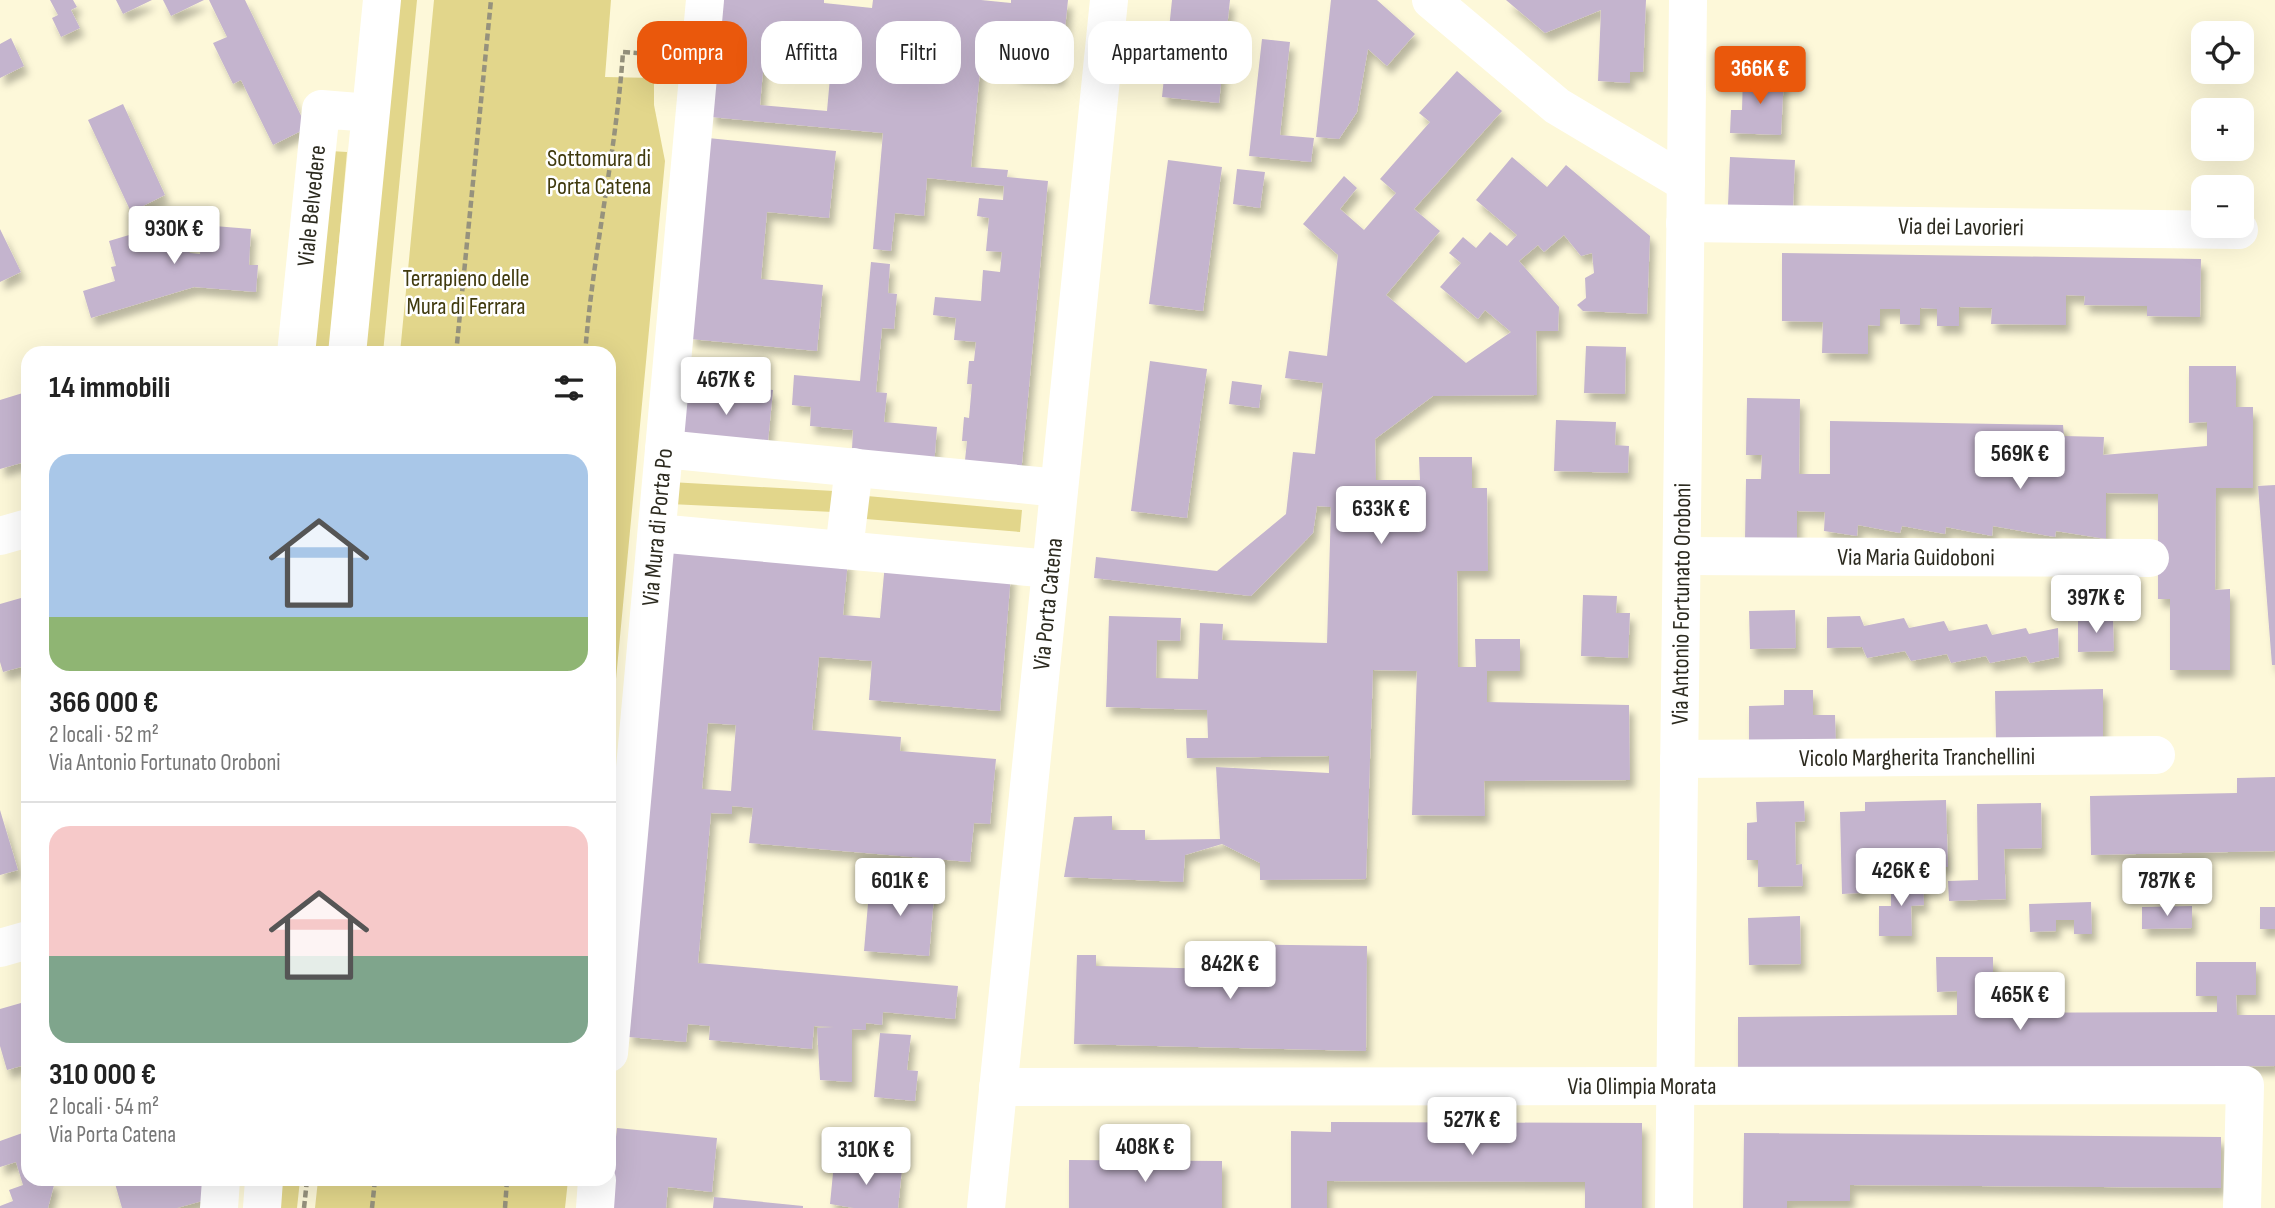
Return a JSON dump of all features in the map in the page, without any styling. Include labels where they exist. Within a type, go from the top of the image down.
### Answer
[{"type":"street","name":"Viale Belvedere","points":[[348,346],[382,0]]},
{"type":"street","name":"Via Mura di Porta Po","points":[[703,21],[705,0]]},
{"type":"street","name":"Via Porta Catena","points":[[986,1208],[1109,0]]},
{"type":"street","points":[[1431,0],[1557,106],[1686,183]]},
{"type":"street","name":"Via Antonio Fortunato Oroboni","points":[[1674,1208],[1688,0]]},
{"type":"street","name":"Via Mura di Porta Po","points":[[616,977],[698,84]]},
{"type":"street","name":"Viale Belvedere","points":[[297,346],[321,110],[370,113]]},
{"type":"street","name":"Via dei Lavorieri","points":[[1685,223],[2191,229]]},
{"type":"street","points":[[664,449],[1059,488]]},
{"type":"street","points":[[844,550],[853,467]]},
{"type":"street","points":[[0,536],[21,530]]},
{"type":"street","points":[[657,533],[1051,569]]},
{"type":"street","name":"Via Maria Guidoboni","points":[[1682,556],[2150,558]]},
{"type":"street","name":"Vicolo Margherita Tranchellini","points":[[1679,759],[2156,755]]},
{"type":"street","points":[[0,948],[21,942]]},
{"type":"street","name":"Via Olimpia Morata","points":[[998,1087],[2245,1085],[2242,1208]]},
{"type":"street","points":[[219,1208],[221,1186]]},
{"type":"street","points":[[261,1208],[263,1186]]},
{"type":"street","points":[[595,1208],[597,1186]]},
{"type":"path","points":[[457,346],[491,0]]},
{"type":"path","points":[[586,346],[590,293],[620,104],[623,52],[637,53]]},
{"type":"path","points":[[304,1208],[306,1186]]},
{"type":"path","points":[[372,1208],[374,1186]]},
{"type":"path","points":[[505,1208],[507,1186]]},
{"type":"green space","points":[[393,0],[417,0],[384,346],[358,346]]},
{"type":"green space","points":[[434,0],[611,0],[605,77],[637,78],[637,84],[654,84],[654,105],[665,161],[616,679],[616,346],[401,346]]},
{"type":"green space","points":[[330,151],[347,152],[330,346],[313,346]]},
{"type":"green space","points":[[670,482],[834,491],[833,512],[670,504]]},
{"type":"green space","points":[[867,496],[1022,510],[1020,532],[866,519]]},
{"type":"green space","points":[[276,1186],[299,1186],[297,1208],[274,1208]]},
{"type":"green space","points":[[317,1186],[567,1186],[565,1208],[315,1208]]},
{"type":"building","points":[[50,0],[73,0],[77,7],[71,10],[80,28],[61,37],[52,18],[58,15]]},
{"type":"building","points":[[116,0],[152,0],[123,14]]},
{"type":"building","points":[[163,0],[204,0],[171,16]]},
{"type":"building","points":[[209,0],[245,0],[307,128],[273,145],[241,80],[233,84],[213,43],[227,37]]},
{"type":"building","points":[[721,0],[824,0],[824,3],[872,8],[873,0],[981,0],[1011,3],[1011,0],[1068,0],[1066,21],[975,21],[975,84],[979,84],[971,167],[1008,170],[1007,177],[1048,181],[1021,474],[964,470],[967,441],[962,441],[964,417],[969,418],[972,384],[967,384],[969,361],[974,361],[976,342],[954,340],[956,318],[933,315],[935,297],[981,301],[983,270],[1000,272],[1002,252],[986,251],[989,218],[977,216],[979,198],[1003,200],[1004,186],[927,178],[924,216],[895,213],[891,251],[873,249],[883,133],[710,117],[713,84],[747,84],[747,21],[719,21]]},
{"type":"building","points":[[1172,0],[1230,0],[1228,21],[1170,21]]},
{"type":"building","points":[[1331,0],[1377,0],[1415,34],[1387,66],[1368,49],[1357,112],[1339,139],[1316,137]]},
{"type":"building","points":[[1506,0],[1646,0],[1643,72],[1630,72],[1630,83],[1598,81],[1601,10],[1545,33]]},
{"type":"building","points":[[11,38],[24,66],[0,78],[0,44]]},
{"type":"building","points":[[1262,39],[1290,42],[1280,135],[1314,138],[1311,162],[1249,156]]},
{"type":"building","points":[[1457,71],[1502,111],[1414,209],[1440,231],[1386,295],[1466,363],[1511,332],[1485,310],[1478,319],[1440,287],[1461,263],[1449,253],[1463,237],[1476,248],[1490,232],[1507,246],[1517,235],[1476,200],[1512,157],[1547,187],[1566,165],[1650,236],[1647,314],[1583,311],[1577,305],[1586,298],[1585,278],[1594,273],[1592,253],[1581,256],[1564,235],[1544,252],[1538,245],[1519,261],[1559,307],[1558,331],[1536,331],[1537,395],[1433,396],[1375,439],[1376,480],[1420,480],[1419,457],[1472,457],[1472,488],[1487,488],[1488,571],[1457,571],[1458,667],[1476,667],[1475,639],[1520,639],[1520,671],[1487,671],[1487,702],[1629,705],[1630,780],[1484,781],[1485,816],[1412,815],[1417,671],[1373,670],[1366,879],[1260,880],[1260,863],[1222,844],[1185,855],[1183,882],[1064,877],[1074,817],[1112,816],[1112,830],[1145,830],[1145,840],[1220,839],[1216,767],[1329,773],[1329,756],[1187,758],[1186,738],[1208,738],[1207,710],[1106,707],[1109,616],[1181,618],[1180,641],[1157,640],[1156,678],[1198,679],[1200,623],[1223,624],[1222,640],[1327,643],[1331,507],[1317,506],[1313,533],[1251,596],[1094,578],[1096,557],[1217,571],[1286,514],[1293,452],[1315,454],[1323,383],[1285,378],[1289,351],[1327,356],[1338,255],[1303,224],[1344,176],[1357,188],[1340,209],[1364,230],[1396,193],[1380,179],[1430,122],[1419,113]]},
{"type":"building","points":[[1743,75],[1784,76],[1781,135],[1730,133],[1731,110],[1742,110]]},
{"type":"building","points":[[1163,84],[1221,84],[1219,103],[1162,97]]},
{"type":"building","points":[[123,104],[165,195],[131,212],[88,120]]},
{"type":"building","points":[[708,138],[836,151],[829,218],[767,212],[761,279],[823,285],[817,351],[690,339]]},
{"type":"building","points":[[1730,157],[1795,160],[1793,208],[1728,205]]},
{"type":"building","points":[[1168,160],[1222,167],[1203,311],[1149,304]]},
{"type":"building","points":[[1237,169],[1265,172],[1260,208],[1233,204]]},
{"type":"building","points":[[176,221],[190,253],[200,254],[202,225],[251,229],[249,265],[258,265],[256,292],[194,287],[91,318],[83,291],[115,281],[111,267],[116,266],[109,241]]},
{"type":"building","points":[[0,229],[21,272],[0,282]]},
{"type":"building","points":[[1782,253],[2201,259],[2200,317],[2147,316],[2147,306],[2084,305],[2085,296],[2066,295],[2066,325],[1991,324],[1992,308],[1959,307],[1959,326],[1937,326],[1937,309],[1920,308],[1920,325],[1900,324],[1900,309],[1880,309],[1880,326],[1868,325],[1868,354],[1822,353],[1823,322],[1782,321]]},
{"type":"building","points":[[871,262],[890,264],[888,293],[897,294],[894,329],[882,328],[876,392],[887,393],[884,422],[937,427],[934,466],[852,449],[853,430],[810,426],[811,407],[792,405],[794,375],[860,381]]},
{"type":"building","points":[[1586,346],[1626,347],[1625,394],[1584,393]]},
{"type":"building","points":[[1150,361],[1207,369],[1187,518],[1131,511]]},
{"type":"building","points":[[2189,366],[2236,366],[2236,407],[2253,407],[2253,488],[2216,488],[2215,590],[2230,589],[2230,670],[2170,670],[2170,599],[2158,599],[2158,494],[2106,493],[2106,539],[2056,531],[2055,537],[1993,526],[1992,536],[1946,527],[1945,534],[1902,526],[1900,533],[1858,525],[1857,536],[1824,531],[1825,512],[1797,511],[1797,541],[1745,540],[1746,479],[1761,479],[1762,455],[1746,455],[1747,398],[1800,399],[1799,474],[1830,474],[1830,421],[2063,425],[2064,436],[2104,437],[2103,455],[2207,446],[2207,422],[2189,423]]},
{"type":"building","points":[[686,381],[773,390],[767,452],[680,445]]},
{"type":"building","points":[[1232,381],[1262,385],[1259,408],[1229,404]]},
{"type":"building","points":[[21,394],[21,463],[0,469],[0,400]]},
{"type":"building","points":[[1556,420],[1616,422],[1615,445],[1629,446],[1628,473],[1554,471]]},
{"type":"building","points":[[2275,485],[2275,665],[2272,665],[2258,486]]},
{"type":"building","points":[[672,545],[848,560],[843,615],[880,618],[885,563],[1011,574],[1000,711],[869,700],[872,661],[819,657],[812,730],[901,737],[900,751],[996,759],[990,824],[974,823],[970,862],[749,843],[753,808],[732,806],[732,814],[711,813],[698,963],[958,986],[955,1019],[883,1012],[882,1025],[866,1023],[866,1030],[852,1029],[852,1082],[820,1080],[817,1028],[834,1027],[814,1026],[812,1049],[709,1040],[710,1026],[688,1024],[686,1042],[628,1037]],"holes":[[[708,723],[736,725],[731,791],[702,789]]]},
{"type":"building","points":[[1583,595],[1617,596],[1616,613],[1630,613],[1628,658],[1581,656]]},
{"type":"building","points":[[21,598],[21,667],[3,672],[0,662],[0,604]]},
{"type":"building","points":[[1795,610],[1796,648],[1750,649],[1749,611]]},
{"type":"building","points":[[1860,616],[1864,626],[1904,618],[1909,628],[1944,621],[1949,631],[1987,624],[1992,635],[2026,628],[2029,634],[2058,628],[2059,657],[2030,663],[2026,656],[1990,663],[1986,656],[1951,663],[1947,654],[1911,661],[1905,651],[1867,658],[1862,647],[1827,648],[1827,617]]},
{"type":"building","points":[[2113,618],[2114,651],[2078,652],[2078,619]]},
{"type":"building","points":[[2103,689],[2103,737],[1996,739],[1995,691]]},
{"type":"building","points":[[1784,690],[1813,690],[1813,715],[1835,715],[1836,744],[1749,746],[1749,706],[1784,705]]},
{"type":"building","points":[[2275,777],[2275,851],[2091,855],[2090,796],[2237,793],[2237,778]]},
{"type":"building","points":[[1946,800],[1948,867],[1925,867],[1925,851],[1860,852],[1861,893],[1842,894],[1840,812],[1865,811],[1865,802]]},
{"type":"building","points":[[1804,801],[1805,821],[1795,822],[1796,865],[1802,864],[1803,886],[1758,887],[1758,860],[1747,860],[1747,823],[1757,822],[1756,802]]},
{"type":"building","points":[[2041,803],[2042,848],[2004,849],[2006,899],[1949,901],[1948,881],[1978,880],[1977,804]]},
{"type":"building","points":[[0,810],[18,870],[0,875]]},
{"type":"building","points":[[1923,879],[1924,905],[1911,906],[1912,936],[1879,936],[1879,906],[1891,906],[1891,880]]},
{"type":"building","points":[[870,880],[935,885],[929,956],[864,951]]},
{"type":"building","points":[[2091,902],[2092,934],[2074,934],[2074,920],[2056,920],[2056,931],[2030,932],[2029,904]]},
{"type":"building","points":[[2192,906],[2192,928],[2142,929],[2142,907]]},
{"type":"building","points":[[2260,907],[2275,907],[2275,929],[2260,929]]},
{"type":"building","points":[[1800,916],[1801,964],[1749,965],[1748,918]]},
{"type":"building","points":[[1226,944],[1367,946],[1366,1051],[1074,1044],[1077,955],[1096,955],[1096,966],[1219,969],[1226,968]]},
{"type":"building","points":[[1936,957],[1993,957],[1993,992],[1977,992],[1978,1013],[2217,1012],[2217,996],[2196,996],[2196,962],[2256,962],[2256,995],[2236,995],[2237,1015],[2275,1015],[2275,1066],[1738,1069],[1738,1017],[1957,1015],[1957,991],[1937,992]]},
{"type":"building","points":[[21,1003],[21,1066],[7,1070],[0,1046],[0,1009]]},
{"type":"building","points":[[880,1033],[911,1035],[907,1070],[918,1071],[915,1101],[874,1097]]},
{"type":"building","points":[[1331,1122],[1642,1123],[1642,1208],[1585,1208],[1585,1182],[1327,1181],[1327,1208],[1291,1208],[1291,1131],[1331,1132]]},
{"type":"building","points":[[617,1128],[717,1138],[712,1192],[668,1187],[666,1208],[608,1208],[610,1186],[616,1186]]},
{"type":"building","points":[[1744,1133],[2221,1137],[2221,1188],[1850,1185],[1850,1201],[1787,1201],[1787,1208],[1743,1208]]},
{"type":"building","points":[[21,1134],[21,1178],[16,1162],[0,1167],[0,1141]]},
{"type":"building","points":[[1069,1160],[1222,1161],[1222,1208],[1069,1208]]},
{"type":"building","points":[[834,1163],[902,1169],[898,1208],[854,1208],[830,1204]]},
{"type":"building","points":[[21,1186],[54,1186],[48,1208],[0,1208],[13,1201],[9,1190]]},
{"type":"building","points":[[116,1186],[210,1186],[209,1199],[177,1208],[122,1208]]},
{"type":"building","points":[[714,1197],[803,1206],[803,1208],[713,1208]]},
{"type":"park label","name":"Sottomura di Porta Catena","points":[[599,172]]},
{"type":"park label","name":"Terrapieno delle Mura di Ferrara","points":[[466,292]]}]
